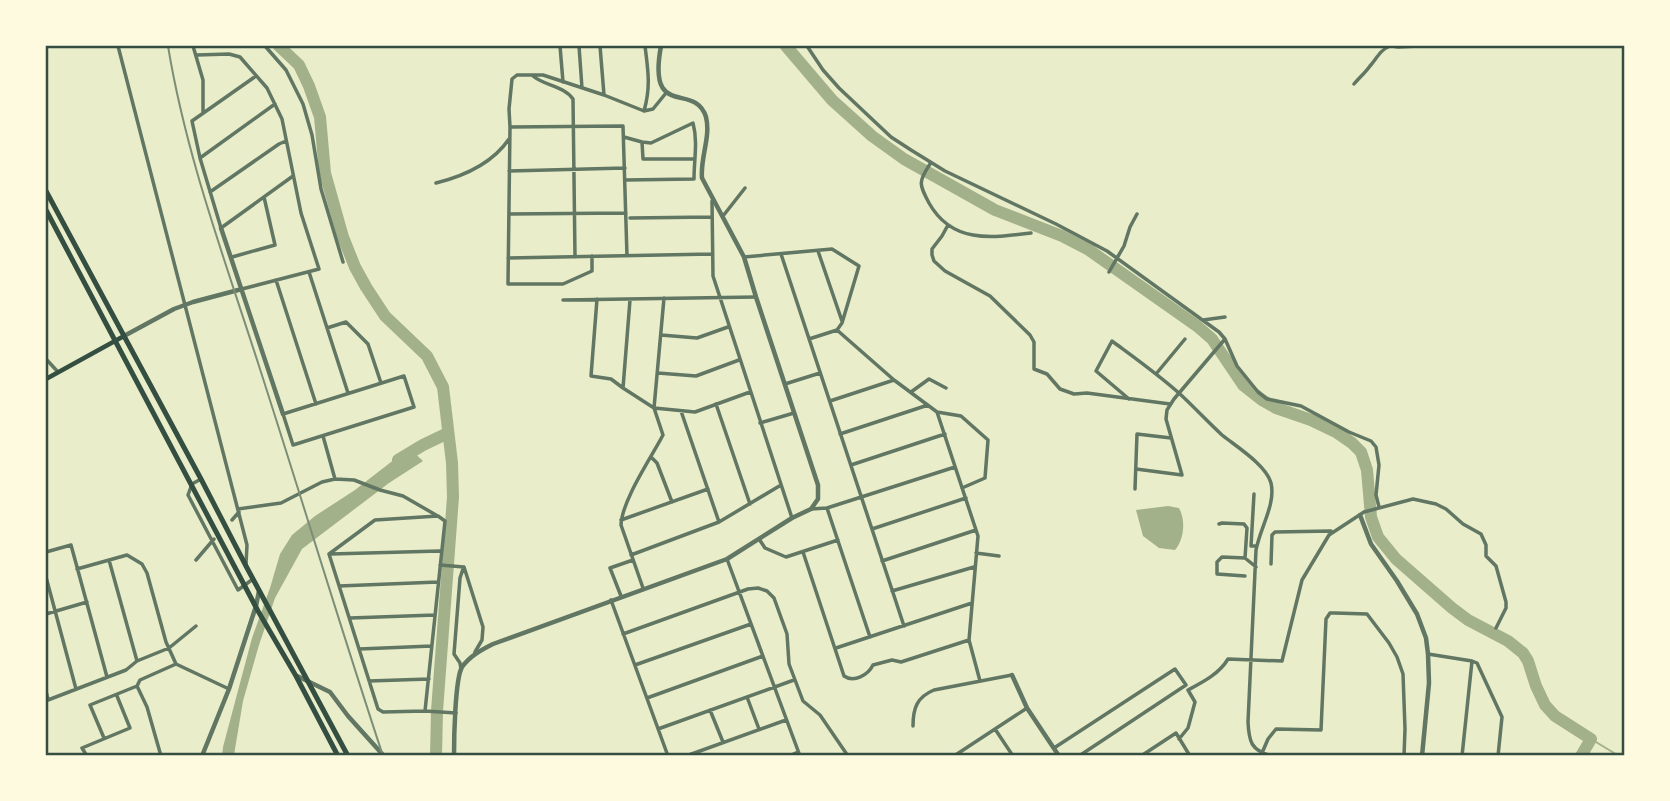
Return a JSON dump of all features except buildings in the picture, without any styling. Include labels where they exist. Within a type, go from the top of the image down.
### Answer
[{"type":"highway","points":[[46,191],[348,755]]},
{"type":"highway","points":[[46,210],[48,220],[338,755]]},
{"type":"main road","points":[[46,379],[124,336]]},
{"type":"street","points":[[118,46],[247,545],[246,566]]},
{"type":"street","points":[[194,46],[203,80],[203,114]]},
{"type":"street","points":[[265,46],[286,70],[303,104],[312,135],[324,201],[343,262]]},
{"type":"street","points":[[560,46],[563,83]]},
{"type":"street","points":[[579,46],[582,88]]},
{"type":"street","points":[[600,46],[604,95]]},
{"type":"street","points":[[644,111],[649,95],[645,46]]},
{"type":"street","points":[[661,46],[659,82],[670,96],[690,100],[699,106],[706,117],[702,175],[744,257],[818,485],[818,499],[811,509]]},
{"type":"street","points":[[807,46],[823,70],[855,104],[929,165],[1074,233],[1117,260],[1203,320],[1223,340],[1237,366],[1267,399],[1301,406],[1371,441],[1378,456],[1377,508]]},
{"type":"street","points":[[1354,84],[1385,48],[1419,46]]},
{"type":"street","points":[[124,336],[185,305],[319,269],[301,213],[282,119],[276,104],[240,57],[229,54],[197,55]]},
{"type":"street","points":[[592,256],[592,271],[563,284],[508,284],[509,109],[512,79],[517,75],[543,75],[644,111],[653,109],[666,93]]},
{"type":"street","points":[[532,75],[569,94],[573,99],[575,257]]},
{"type":"street","points":[[256,76],[192,121],[221,228],[293,445],[414,407],[404,376],[283,414]]},
{"type":"street","points":[[200,158],[276,104]]},
{"type":"street","points":[[624,137],[651,143],[693,123],[696,137],[694,179]]},
{"type":"street","points":[[510,127],[624,126],[627,256]]},
{"type":"street","points":[[436,183],[472,172],[502,149],[510,138]]},
{"type":"street","points":[[210,192],[287,141]]},
{"type":"street","points":[[642,142],[643,159],[694,159]]},
{"type":"street","points":[[929,165],[920,181],[932,208],[948,225],[973,236],[1031,233]]},
{"type":"street","points":[[509,171],[625,169]]},
{"type":"street","points":[[625,180],[694,179],[702,175]]},
{"type":"street","points":[[221,228],[293,176]]},
{"type":"street","points":[[723,216],[746,188]]},
{"type":"street","points":[[232,257],[275,246],[264,197]]},
{"type":"street","points":[[712,198],[713,276],[792,519]]},
{"type":"street","points":[[509,214],[626,212]]},
{"type":"street","points":[[1110,271],[1137,214]]},
{"type":"street","points":[[48,220],[59,216]]},
{"type":"street","points":[[630,218],[712,217]]},
{"type":"street","points":[[948,225],[932,249],[934,261],[945,271],[990,296],[1030,335],[1034,342],[1034,369],[1047,374],[1060,389],[1067,392],[1170,404]]},
{"type":"street","points":[[744,257],[832,249],[859,266],[842,323],[837,330],[809,339]]},
{"type":"street","points":[[818,251],[842,323]]},
{"type":"street","points":[[508,258],[712,254]]},
{"type":"street","points":[[780,254],[904,626]]},
{"type":"street","points":[[309,272],[348,393]]},
{"type":"street","points":[[276,280],[316,404]]},
{"type":"street","points":[[563,300],[756,297]]},
{"type":"street","points":[[643,589],[621,520],[625,504],[663,435],[654,408],[664,298]]},
{"type":"street","points":[[597,299],[591,376],[611,379],[654,408],[681,411],[695,412],[750,392]]},
{"type":"street","points":[[623,388],[630,299]]},
{"type":"street","points":[[1203,320],[1225,317]]},
{"type":"street","points":[[327,328],[346,322],[368,344],[381,383]]},
{"type":"street","points":[[661,335],[697,338],[729,327]]},
{"type":"street","points":[[837,330],[894,380],[937,412],[961,416],[988,440],[985,478],[962,488]]},
{"type":"street","points":[[1156,374],[1185,339]]},
{"type":"street","points":[[1136,469],[1182,475],[1166,419],[1167,410],[1223,340]]},
{"type":"street","points":[[1129,399],[1096,371],[1112,341],[1179,393],[1220,433],[1265,470],[1270,480],[1272,500],[1257,546],[1248,733],[1255,749],[1271,755]]},
{"type":"street","points":[[46,359],[58,372]]},
{"type":"street","points":[[657,373],[696,376],[739,360]]},
{"type":"street","points":[[785,384],[820,373]]},
{"type":"street","points":[[911,392],[929,379],[946,388]]},
{"type":"street","points":[[829,401],[894,380]]},
{"type":"street","points":[[716,404],[750,504]]},
{"type":"street","points":[[840,434],[928,405]]},
{"type":"street","points":[[681,411],[719,522]]},
{"type":"street","points":[[937,412],[978,536],[969,640],[980,681]]},
{"type":"street","points":[[760,423],[794,413]]},
{"type":"street","points":[[850,465],[945,434]]},
{"type":"street","points":[[1135,489],[1137,434],[1171,438]]},
{"type":"street","points":[[323,436],[335,479]]},
{"type":"street","points":[[651,457],[657,463],[672,502]]},
{"type":"street","points":[[474,654],[493,643],[727,559],[811,509],[827,508],[955,467]]},
{"type":"street","points":[[201,479],[192,484],[188,495],[238,590],[253,579]]},
{"type":"street","points":[[232,520],[238,511],[281,503],[322,482],[335,479],[354,480],[403,496],[445,521],[425,710]]},
{"type":"street","points":[[621,596],[610,568],[719,522],[781,485]]},
{"type":"street","points":[[621,520],[708,489]]},
{"type":"street","points":[[1254,494],[1251,545],[1257,546]]},
{"type":"street","points":[[872,529],[966,498]]},
{"type":"street","points":[[1180,739],[1188,728],[1195,702],[1188,690],[1215,674],[1228,659],[1282,661],[1302,580],[1329,535],[1362,513],[1413,499],[1436,504],[1481,534],[1486,544],[1486,556],[1496,566],[1506,601],[1506,608],[1496,628]]},
{"type":"street","points":[[827,508],[870,637]]},
{"type":"street","points":[[1362,513],[1371,544],[1420,621],[1426,638],[1429,683],[1422,755]]},
{"type":"street","points":[[329,554],[375,520],[438,516]]},
{"type":"street","points":[[1219,524],[1244,524],[1247,528],[1245,558]]},
{"type":"street","points":[[882,561],[976,530]]},
{"type":"street","points":[[1271,564],[1272,535],[1275,532],[1334,531]]},
{"type":"street","points":[[760,539],[765,548],[786,558],[838,540]]},
{"type":"street","points":[[196,560],[213,541]]},
{"type":"street","points":[[46,552],[71,545],[107,677]]},
{"type":"street","points":[[329,554],[440,551]]},
{"type":"street","points":[[803,552],[844,676],[848,679],[869,673],[873,665],[892,660],[901,662],[969,640]]},
{"type":"street","points":[[976,553],[999,556]]},
{"type":"street","points":[[329,554],[378,709],[383,712],[425,710],[453,713]]},
{"type":"street","points":[[78,569],[128,555],[142,564],[176,664],[229,689]]},
{"type":"street","points":[[1245,576],[1217,574],[1217,562],[1222,557],[1245,558],[1256,567]]},
{"type":"street","points":[[727,559],[799,754],[789,755]]},
{"type":"street","points":[[109,560],[137,661]]},
{"type":"street","points":[[442,565],[464,567]]},
{"type":"street","points":[[461,669],[482,640],[483,627],[464,567]]},
{"type":"street","points":[[454,755],[453,713],[461,669],[454,654],[460,578],[464,567]]},
{"type":"street","points":[[892,591],[975,567]]},
{"type":"street","points":[[46,577],[76,689]]},
{"type":"street","points":[[339,586],[438,582]]},
{"type":"street","points":[[623,634],[739,592],[758,589],[767,592],[774,598],[787,634],[787,657],[803,701],[820,715],[848,755]]},
{"type":"street","points":[[202,755],[257,609],[259,590]]},
{"type":"street","points":[[611,600],[668,755]]},
{"type":"street","points":[[46,614],[87,603]]},
{"type":"street","points":[[836,649],[972,603]]},
{"type":"street","points":[[1262,753],[1276,729],[1321,730],[1326,619],[1330,613],[1335,612],[1367,614],[1397,657],[1404,687],[1404,755]]},
{"type":"street","points":[[349,618],[435,615]]},
{"type":"street","points":[[635,665],[751,624]]},
{"type":"street","points":[[46,691],[48,700],[126,670],[137,661],[169,648],[196,626]]},
{"type":"street","points":[[281,650],[289,646]]},
{"type":"street","points":[[359,649],[432,646]]},
{"type":"street","points":[[1429,654],[1477,663],[1502,717],[1497,755]]},
{"type":"street","points":[[647,698],[763,656]]},
{"type":"street","points":[[1462,755],[1472,661]]},
{"type":"street","points":[[104,738],[90,705],[137,686],[140,680],[176,664]]},
{"type":"street","points":[[1054,748],[1175,669],[1186,685],[1079,755]]},
{"type":"street","points":[[913,726],[917,705],[925,694],[1012,675],[1027,708],[1059,755]]},
{"type":"street","points":[[296,676],[330,692],[384,755]]},
{"type":"street","points":[[369,681],[429,678]]},
{"type":"street","points":[[658,729],[794,680]]},
{"type":"street","points":[[137,686],[148,711],[161,755]]},
{"type":"street","points":[[86,755],[82,748],[130,728],[117,695]]},
{"type":"street","points":[[747,697],[759,729]]},
{"type":"street","points":[[954,755],[1027,708]]},
{"type":"street","points":[[710,710],[723,742]]},
{"type":"street","points":[[686,755],[786,719]]},
{"type":"street","points":[[995,729],[1013,755]]},
{"type":"street","points":[[1142,755],[1175,733],[1190,755]]},
{"type":"shaded area","points":[[409,448],[423,461],[389,483],[302,549],[275,598],[259,645],[243,701],[234,755],[222,756],[252,638],[280,554],[292,535],[315,516],[355,490]]},
{"type":"shaded area","points":[[1168,506],[1179,508],[1183,518],[1182,535],[1175,550],[1159,548],[1143,536],[1136,510]]},
{"type":"waterway","points":[[279,46],[299,65],[320,117],[325,173],[343,237],[355,267],[385,316],[427,356],[443,387],[453,497],[436,756]]},
{"type":"waterway","points":[[786,46],[832,100],[872,136],[904,159],[995,210],[1062,236],[1089,250],[1212,339],[1243,385],[1262,400],[1276,408],[1311,420],[1352,443],[1361,452],[1367,470],[1371,517],[1378,537],[1396,559],[1452,608],[1468,620],[1508,641],[1523,653],[1545,705],[1555,716],[1591,739],[1581,756]]},
{"type":"waterway","points":[[398,460],[448,433]]},
{"type":"waterway","points":[[1591,739],[1619,756]]},
{"type":"railway","points":[[168,46],[185,128],[208,208],[383,756]]}]
